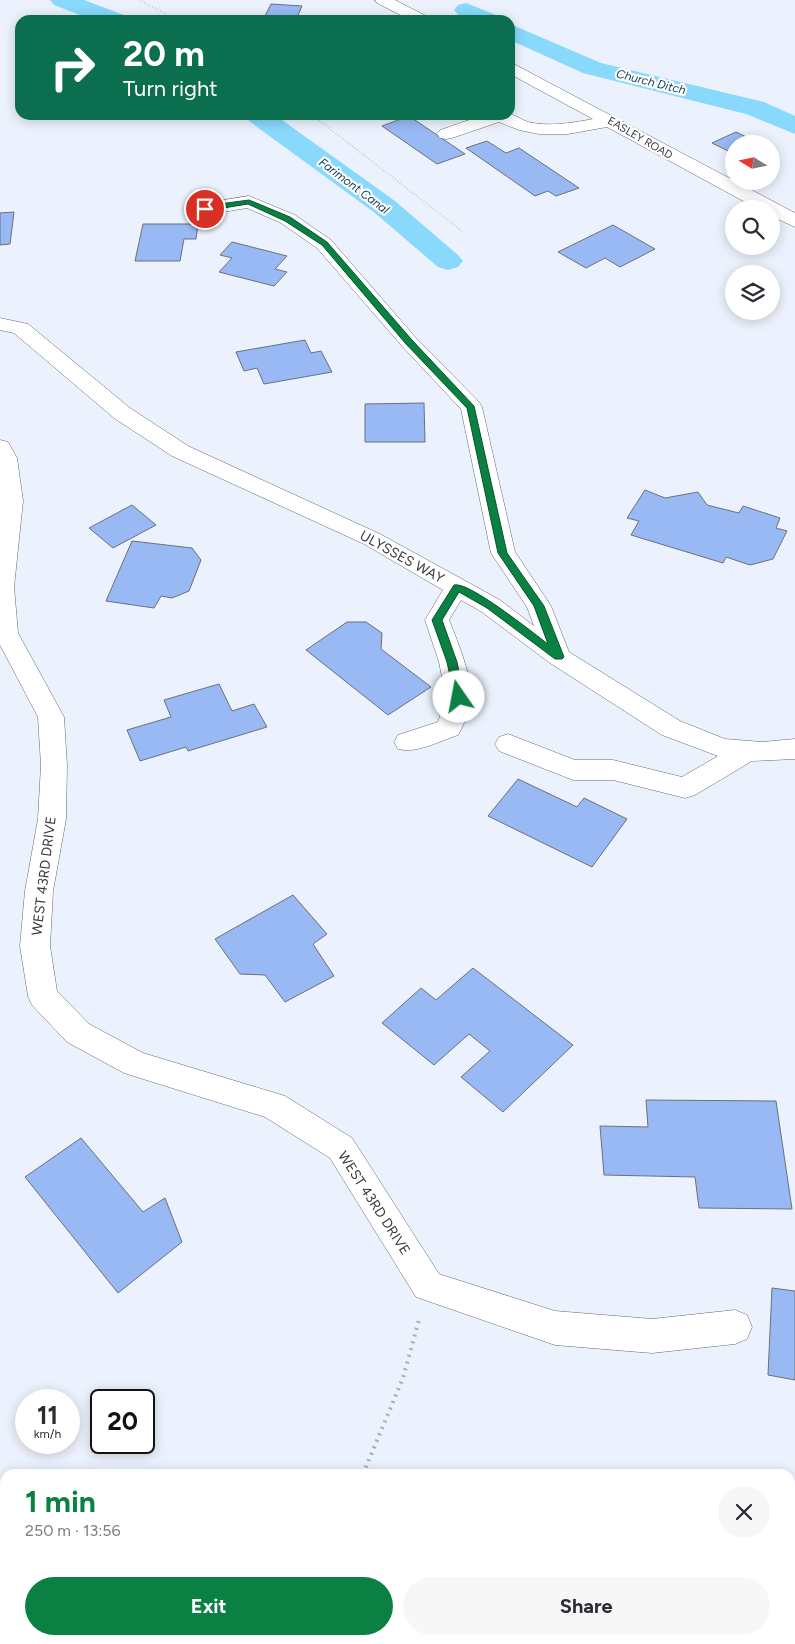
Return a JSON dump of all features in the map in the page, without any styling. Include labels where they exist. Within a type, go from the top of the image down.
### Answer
[{"type":"street","points":[[384,0],[412,15]]},
{"type":"street","name":"EASLEY ROAD","points":[[515,71],[795,221]]},
{"type":"street","points":[[446,134],[487,120]]},
{"type":"street","points":[[508,120],[519,125],[549,130],[570,129],[611,121]]},
{"type":"street","points":[[205,209],[249,202],[288,219],[324,244],[409,342],[471,408],[503,553],[538,606],[559,657]]},
{"type":"street","name":"ULYSSES WAY","points":[[10,326],[122,414],[180,451],[372,538],[491,606],[559,657],[670,728],[722,748],[762,752],[795,749]]},
{"type":"street","name":"WEST 43RD DRIVE","points":[[0,447],[6,458],[12,501],[2,587],[6,633],[51,717],[54,765],[52,819],[39,891],[35,946],[43,996],[78,1033],[135,1064],[274,1106],[341,1148],[428,1286]]},
{"type":"street","points":[[407,742],[449,728],[459,697],[452,662],[437,620],[457,587]]},
{"type":"street","points":[[508,744],[573,770],[613,770],[685,788],[748,751]]},
{"type":"street","points":[[428,1286],[555,1328],[652,1336],[735,1326]]},
{"type":"path","points":[[139,0],[168,15]]},
{"type":"path","points":[[318,120],[462,231]]},
{"type":"path","points":[[365,1469],[403,1378],[428,1286]]},
{"type":"building","points":[[271,4],[302,6],[298,15],[266,15]]},
{"type":"building","points":[[398,120],[415,120],[465,154],[437,164],[382,126]]},
{"type":"building","points":[[736,132],[742,135],[729,135]]},
{"type":"building","points":[[725,137],[725,150],[712,143]]},
{"type":"building","points":[[487,141],[506,153],[519,148],[579,188],[556,196],[548,191],[535,196],[466,148]]},
{"type":"building","points":[[14,212],[10,244],[0,245],[0,213]]},
{"type":"building","points":[[143,224],[198,224],[196,239],[184,239],[180,261],[135,261]]},
{"type":"building","points":[[613,225],[655,249],[620,267],[605,258],[586,268],[558,252]]},
{"type":"building","points":[[232,242],[287,256],[275,269],[287,272],[274,286],[219,272],[232,258],[220,255]]},
{"type":"building","points":[[305,340],[311,353],[321,351],[332,372],[264,384],[257,368],[244,371],[236,352]]},
{"type":"building","points":[[424,403],[425,442],[365,442],[365,404]]},
{"type":"building","points":[[645,490],[665,498],[698,492],[707,505],[739,513],[743,506],[780,518],[776,528],[787,531],[773,559],[750,565],[726,557],[723,563],[631,535],[639,521],[627,518]]},
{"type":"building","points":[[132,505],[156,525],[113,548],[89,528]]},
{"type":"building","points":[[132,541],[192,548],[201,560],[189,591],[172,598],[161,596],[154,608],[106,601]]},
{"type":"building","points":[[347,622],[366,622],[382,633],[381,649],[431,687],[388,715],[306,650]]},
{"type":"building","points":[[219,684],[232,711],[254,704],[267,727],[188,751],[186,747],[140,761],[127,730],[171,717],[164,700]]},
{"type":"building","points":[[518,779],[577,807],[584,798],[627,819],[592,867],[488,816]]},
{"type":"building","points":[[293,895],[327,934],[313,944],[334,976],[285,1002],[265,975],[240,974],[215,939]]},
{"type":"building","points":[[473,968],[573,1045],[503,1112],[461,1077],[490,1051],[469,1034],[434,1065],[382,1023],[421,988],[436,1000]]},
{"type":"building","points":[[646,1100],[776,1101],[792,1209],[699,1208],[695,1177],[604,1175],[600,1126],[648,1127]]},
{"type":"building","points":[[81,1138],[143,1212],[165,1198],[182,1242],[118,1293],[25,1177]]},
{"type":"building","points":[[772,1288],[795,1291],[795,1380],[768,1375]]},
{"type":"waterway","name":"Farimont Canal","points":[[62,0],[102,15]]},
{"type":"waterway","name":"Church Ditch","points":[[466,10],[476,15]]},
{"type":"waterway","name":"Church Ditch","points":[[515,33],[592,68],[755,108],[795,126]]},
{"type":"waterway","name":"Farimont Canal","points":[[265,120],[385,207],[448,261]]},
{"type":"route","points":[[205,209],[249,202],[288,219],[324,244],[351,272],[409,342],[471,408],[503,553],[538,606],[559,657],[491,606],[457,587],[437,620],[452,662],[459,697]]}]
